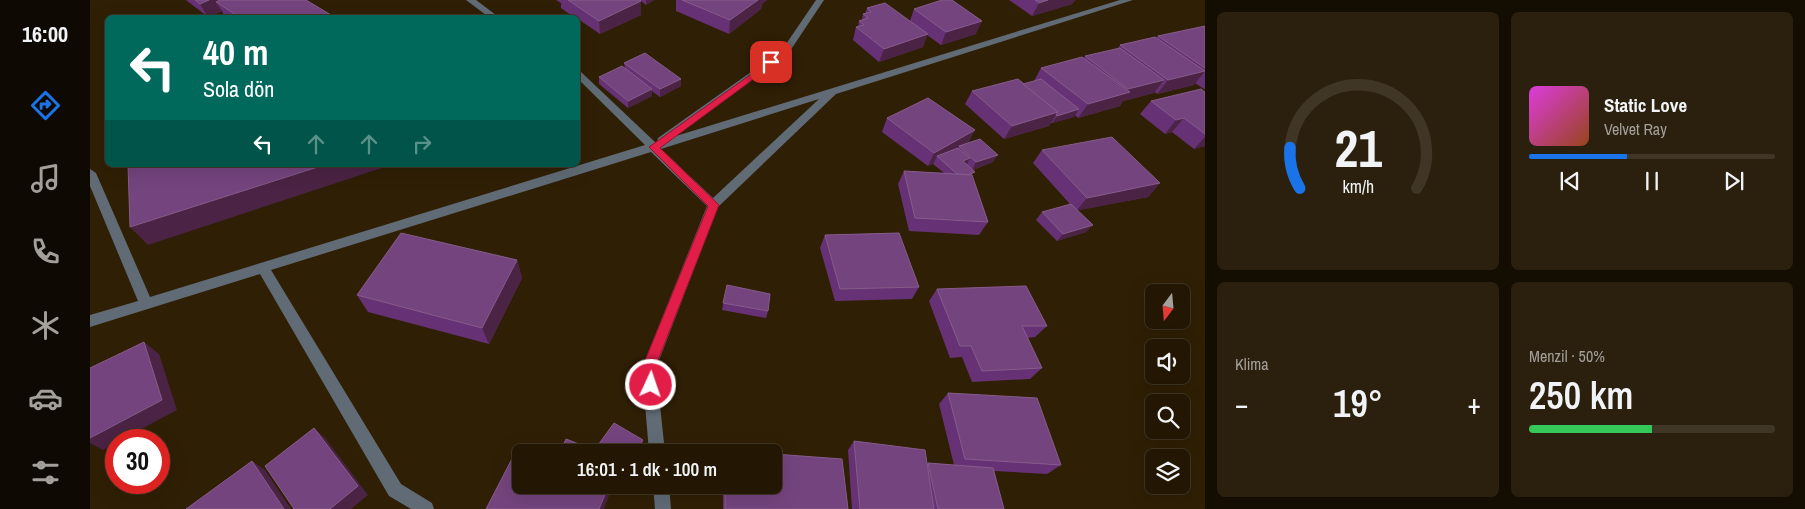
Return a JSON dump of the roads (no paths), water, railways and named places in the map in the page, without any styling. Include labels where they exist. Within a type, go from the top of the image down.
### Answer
[{"type":"street","points":[[470,0],[492,15]]},
{"type":"street","points":[[654,147],[785,52],[820,0]]},
{"type":"street","points":[[90,321],[1129,0]]},
{"type":"street","points":[[580,76],[713,205]]},
{"type":"street","points":[[657,444],[649,368],[713,205],[833,92]]},
{"type":"street","points":[[90,173],[146,304]]},
{"type":"street","points":[[263,268],[395,490],[426,509]]},
{"type":"street","points":[[662,494],[663,509]]}]
